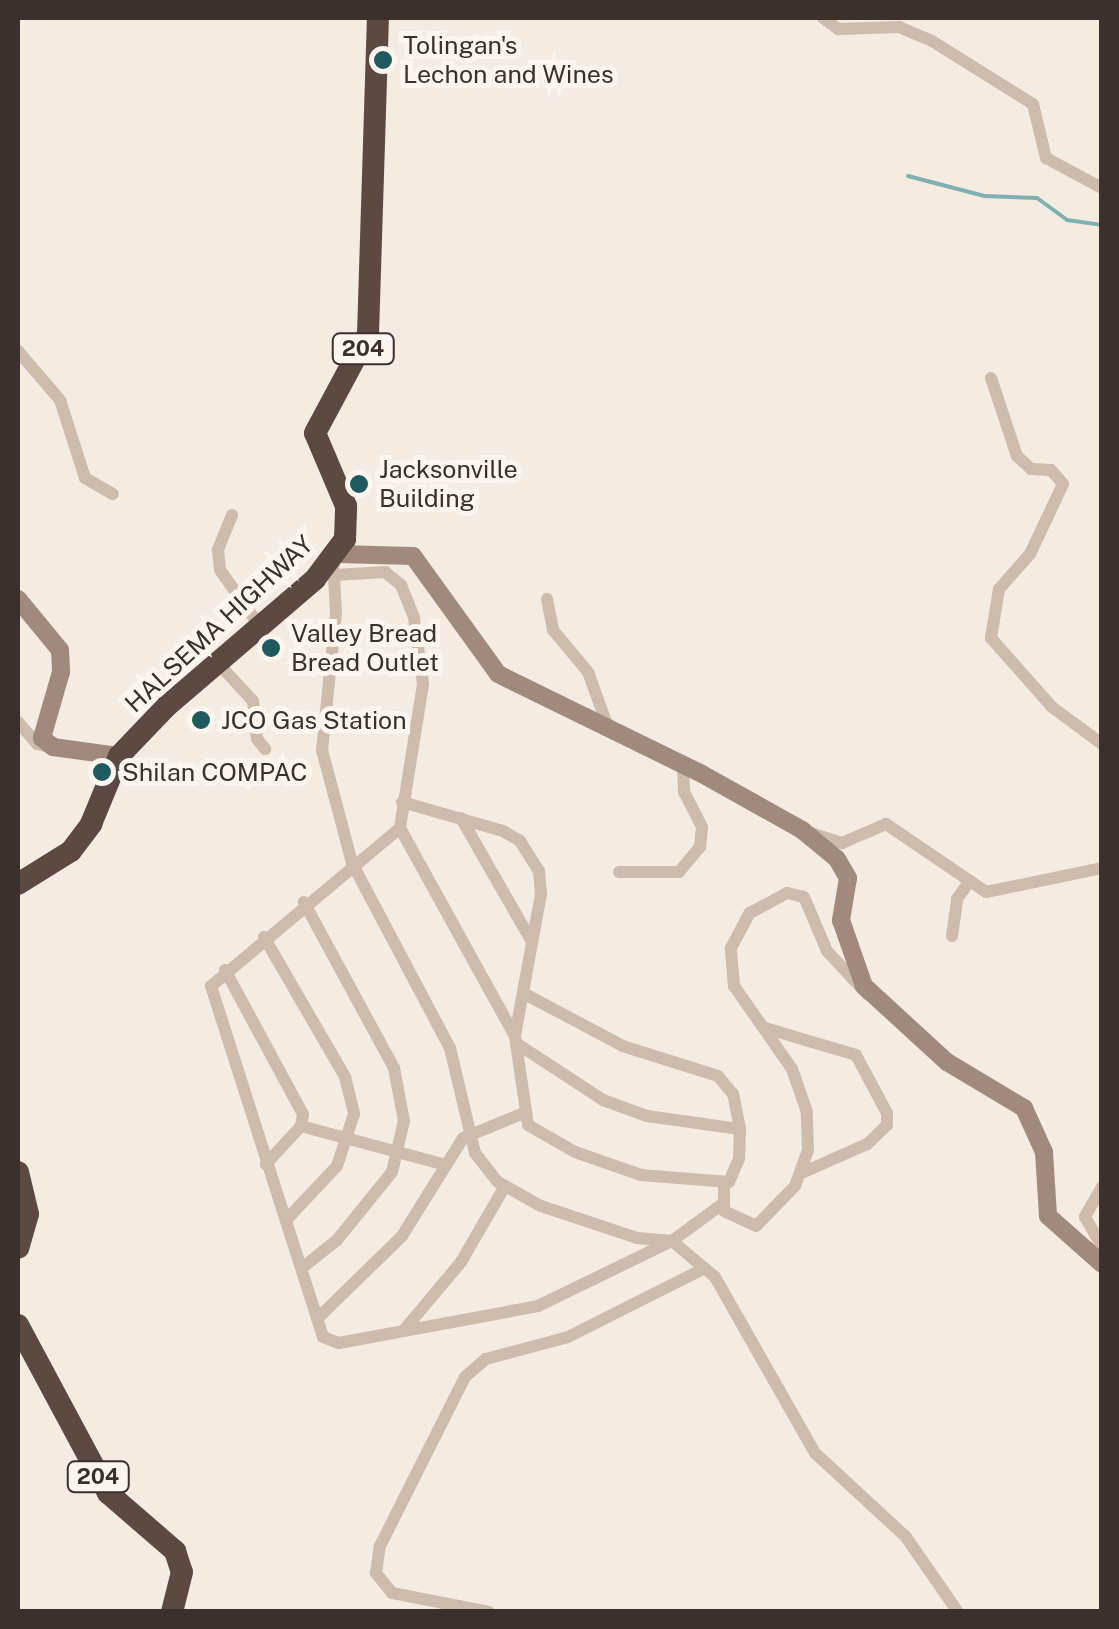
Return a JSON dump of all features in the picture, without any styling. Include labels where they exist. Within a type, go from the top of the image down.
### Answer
[{"type":"highway","name":"HALSEMA HIGHWAY","points":[[18,884],[82,838],[118,756],[216,662],[336,562],[348,514],[315,433],[368,334],[378,18]]},
{"type":"highway","points":[[18,1172],[28,1214],[18,1248]]},
{"type":"highway","name":"204","points":[[18,1325],[108,1493],[168,1541],[180,1560],[172,1612]]},
{"type":"street","points":[[823,18],[838,28],[899,27],[932,41],[1033,104],[1046,158],[1102,188]]},
{"type":"street","points":[[18,351],[60,400],[85,478],[113,494]]},
{"type":"street","points":[[991,378],[1023,464],[1052,470],[1063,484],[1030,554],[998,589],[991,638],[1052,707],[1102,744]]},
{"type":"street","points":[[232,515],[218,550],[220,570],[259,626]]},
{"type":"street","points":[[336,562],[413,556],[490,668],[802,830],[842,843],[886,824],[968,882],[998,892],[1021,881],[1102,868]]},
{"type":"street","points":[[336,562],[385,572],[400,585],[414,618],[423,684],[400,828],[515,1039],[603,1100],[647,1116],[740,1128]]},
{"type":"street","points":[[336,562],[321,746],[352,863],[450,1048],[466,1135],[484,1167],[506,1186],[592,1226],[672,1241],[705,1268],[744,1318],[815,1453],[906,1538],[958,1612]]},
{"type":"street","points":[[18,599],[60,650],[61,672],[42,734],[53,747]]},
{"type":"street","points":[[547,599],[553,630],[588,672],[609,730]]},
{"type":"street","points":[[216,662],[252,701],[257,739],[265,749]]},
{"type":"street","points":[[18,722],[38,744],[118,756]]},
{"type":"street","points":[[619,872],[667,875],[690,863],[702,836],[684,792],[683,766]]},
{"type":"street","points":[[402,802],[504,831],[532,857],[541,884],[515,1039],[524,1113],[536,1134],[582,1155],[652,1178],[724,1186]]},
{"type":"street","points":[[461,818],[532,942]]},
{"type":"street","points":[[400,828],[304,902],[225,970],[211,990],[317,1319],[330,1343],[538,1306],[672,1241],[720,1205],[724,1186],[737,1168],[740,1128],[733,1094],[718,1076],[622,1046],[523,993]]},
{"type":"street","points":[[802,830],[848,878],[841,920],[872,998]]},
{"type":"street","points":[[952,936],[957,898],[968,882]]},
{"type":"street","points":[[720,1205],[738,1223],[756,1226],[785,1201],[802,1172],[807,1112],[786,1056],[734,986],[732,948],[750,913],[787,893],[812,905],[827,951],[849,981],[955,1068],[1024,1108],[1044,1152],[1048,1216],[1102,1264]]},
{"type":"street","points":[[302,1268],[368,1206],[398,1154],[402,1086],[304,902]]},
{"type":"street","points":[[264,937],[345,1077],[354,1114],[349,1141],[320,1188],[287,1219]]},
{"type":"street","points":[[225,970],[299,1101],[301,1126],[266,1164]]},
{"type":"street","points":[[761,1027],[852,1052],[887,1113],[887,1125],[866,1144],[802,1172]]},
{"type":"street","points":[[317,1319],[402,1236],[466,1135],[524,1113]]},
{"type":"street","points":[[301,1126],[446,1165]]},
{"type":"street","points":[[404,1330],[461,1262],[506,1186]]},
{"type":"street","points":[[1102,1186],[1085,1218],[1102,1248]]},
{"type":"street","points":[[488,1612],[392,1593],[376,1573],[380,1546],[465,1377],[486,1359],[568,1337],[705,1268]]},
{"type":"waterway","points":[[908,176],[984,196],[1037,198],[1067,220],[1102,225]]},
{"type":"place","name":"Tolingan's Lechon and Wines","points":[[383,60]]},
{"type":"place","name":"Jacksonville Building","points":[[359,484]]},
{"type":"place","name":"Valley Bread Bread Outlet","points":[[271,648]]},
{"type":"place","name":"JCO Gas Station","points":[[201,720]]},
{"type":"place","name":"Shilan COMPAC","points":[[102,772]]}]
